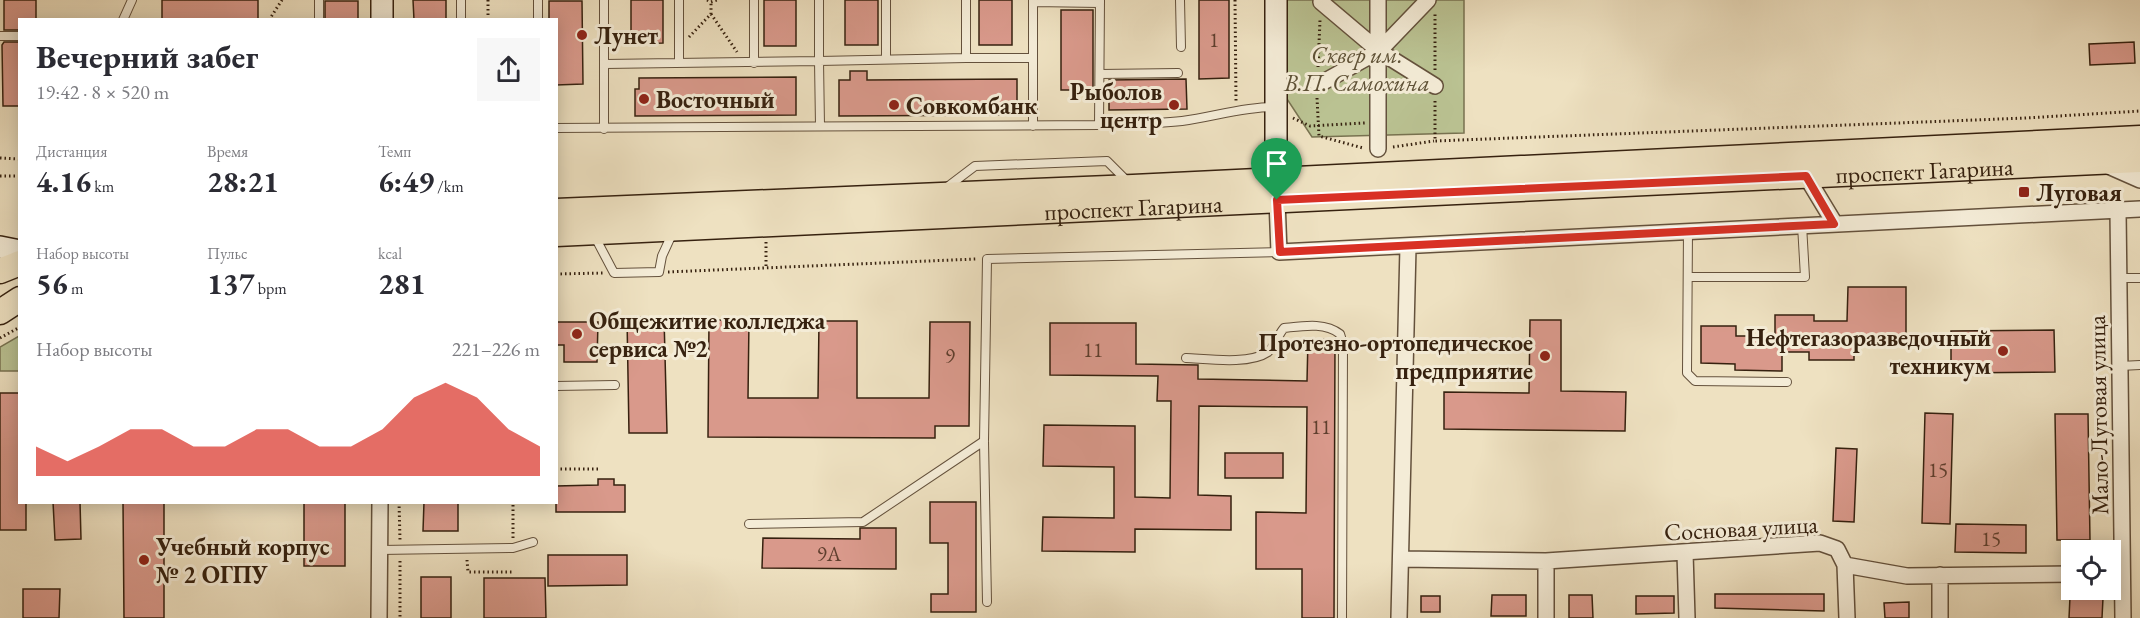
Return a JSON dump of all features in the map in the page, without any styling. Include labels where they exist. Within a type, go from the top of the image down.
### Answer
[{"type":"main road","points":[[382,0],[382,18]]},
{"type":"main road","points":[[1276,0],[1277,190]]},
{"type":"main road","name":"проспект Гагарина","points":[[558,234],[2140,138]]},
{"type":"main road","name":"проспект Гагарина","points":[[558,211],[1133,187],[1277,190],[1806,176],[2140,160]]},
{"type":"main road","points":[[0,247],[18,251]]},
{"type":"main road","points":[[0,271],[18,263]]},
{"type":"main road","points":[[0,312],[18,300]]},
{"type":"street","points":[[1378,0],[1378,149]]},
{"type":"street","points":[[1321,2],[1379,51],[1435,86]]},
{"type":"street","points":[[1318,85],[1379,51],[1432,5]]},
{"type":"street","points":[[2100,162],[2140,180]]},
{"type":"street","points":[[1806,176],[1834,224]]},
{"type":"street","points":[[1277,190],[1280,252],[2140,209]]},
{"type":"street","name":"Мало-Луговая улица","points":[[2117,540],[2120,366],[2118,210]]},
{"type":"street","points":[[1399,618],[1408,247]]},
{"type":"street","points":[[379,618],[380,504]]},
{"type":"street","name":"Сосновая улица","points":[[1401,559],[1546,561],[1685,554],[1820,543],[1838,549],[1845,565]]},
{"type":"street","points":[[1685,554],[1687,618]]},
{"type":"street","points":[[1546,561],[1546,618]]},
{"type":"street","points":[[1847,618],[1845,565],[1907,576],[2061,574]]},
{"type":"street","points":[[1940,575],[1940,618]]},
{"type":"street","name":"Мало-Луговая улица","points":[[2121,600],[2123,618]]},
{"type":"lane","points":[[124,18],[132,0]]},
{"type":"lane","points":[[319,0],[319,18]]},
{"type":"lane","points":[[461,0],[461,18]]},
{"type":"lane","points":[[538,0],[538,18]]},
{"type":"lane","points":[[604,0],[604,129]]},
{"type":"lane","points":[[679,0],[679,63]]},
{"type":"lane","points":[[754,0],[754,63]]},
{"type":"lane","points":[[819,0],[820,126]]},
{"type":"lane","points":[[886,0],[886,59]]},
{"type":"lane","points":[[966,0],[966,58]]},
{"type":"lane","points":[[1180,0],[1181,47]]},
{"type":"lane","points":[[1033,126],[1033,1],[1100,1],[1099,125]]},
{"type":"lane","points":[[0,36],[18,36]]},
{"type":"lane","points":[[605,64],[1033,57]]},
{"type":"lane","points":[[1100,74],[1178,74]]},
{"type":"lane","points":[[558,128],[1099,125],[1180,122],[1251,107],[1277,107]]},
{"type":"lane","points":[[1688,277],[1805,277],[1802,225]]},
{"type":"lane","points":[[593,232],[614,273],[659,272],[662,256],[675,228]]},
{"type":"lane","points":[[1688,231],[1687,373],[1695,381],[1787,382]]},
{"type":"lane","points":[[987,602],[984,441],[987,259],[1280,252]]},
{"type":"lane","points":[[2119,278],[2140,278]]},
{"type":"lane","points":[[1186,358],[1234,360],[1262,355],[1270,350],[1284,328],[1310,325],[1333,328],[1341,334],[1343,344],[1342,618]]},
{"type":"lane","points":[[2120,366],[2140,365]]},
{"type":"lane","points":[[558,386],[615,385]]},
{"type":"lane","points":[[749,524],[863,522],[984,441]]},
{"type":"lane","points":[[380,550],[513,548],[533,542]]},
{"type":"path","points":[[270,18],[282,0]]},
{"type":"path","points":[[488,0],[488,18]]},
{"type":"path","points":[[717,0],[709,1],[711,14],[744,63]]},
{"type":"path","points":[[1235,0],[1236,112]]},
{"type":"path","points":[[1321,2],[1317,125],[1319,136],[1365,148],[1378,149],[1435,141],[2026,118],[2140,111]]},
{"type":"path","points":[[1432,5],[1435,141]]},
{"type":"path","points":[[679,47],[711,14]]},
{"type":"path","points":[[1277,107],[1300,123],[1317,125],[1379,123]]},
{"type":"path","points":[[0,158],[18,159]]},
{"type":"path","points":[[0,176],[18,176]]},
{"type":"path","points":[[766,242],[766,267]]},
{"type":"path","points":[[659,272],[987,259]]},
{"type":"path","points":[[558,274],[614,273]]},
{"type":"path","points":[[0,338],[18,328]]},
{"type":"path","points":[[558,469],[601,469]]},
{"type":"path","points":[[513,504],[513,548]]},
{"type":"path","points":[[467,556],[468,572],[514,572]]},
{"type":"green space","name":"Сквер им. В.П. Самохина","points":[[1287,0],[1464,0],[1464,133],[1312,137],[1287,99]]},
{"type":"green space","points":[[18,337],[18,371],[0,371],[0,347]]},
{"type":"building","points":[[4,0],[36,0],[36,18],[18,18],[18,30],[4,30]]},
{"type":"building","points":[[162,0],[258,0],[258,18],[162,18]]},
{"type":"building","points":[[413,0],[446,0],[446,18],[414,18]]},
{"type":"building","points":[[631,0],[663,0],[663,43],[631,44]]},
{"type":"building","points":[[764,0],[796,0],[796,46],[764,46]]},
{"type":"building","points":[[845,0],[878,0],[878,45],[845,45]]},
{"type":"building","points":[[979,0],[1012,0],[1012,45],[979,45]]},
{"type":"building","points":[[1199,0],[1229,0],[1229,78],[1199,79]]},
{"type":"building","points":[[325,1],[358,1],[358,18],[325,18]]},
{"type":"building","points":[[549,1],[582,1],[583,84],[558,85],[558,18],[549,18]]},
{"type":"building","points":[[1061,10],[1093,10],[1093,90],[1061,90]]},
{"type":"building","points":[[4,42],[18,42],[18,106],[3,106],[2,45]]},
{"type":"building","points":[[2134,42],[2135,63],[2090,65],[2089,44]]},
{"type":"building","points":[[850,71],[867,71],[867,80],[1017,79],[1017,115],[839,116],[839,80],[850,80]]},
{"type":"building","points":[[796,77],[796,115],[635,116],[635,89],[639,89],[639,78]]},
{"type":"building","points":[[1186,79],[1187,109],[1109,110],[1109,80]]},
{"type":"building","points":[[1848,287],[1906,287],[1906,339],[1854,339],[1854,360],[1809,360],[1809,352],[1782,352],[1782,371],[1735,370],[1735,364],[1701,363],[1701,326],[1736,326],[1736,336],[1775,336],[1775,315],[1814,315],[1814,321],[1847,321]]},
{"type":"building","points":[[664,317],[667,433],[629,433],[627,318]]},
{"type":"building","points":[[709,320],[749,320],[748,398],[818,398],[819,321],[857,321],[857,398],[929,398],[930,322],[970,322],[969,426],[935,426],[935,438],[708,437]]},
{"type":"building","name":"Протезно-ортопедическое предприятие","points":[[1530,320],[1561,320],[1561,391],[1626,392],[1625,431],[1444,429],[1444,392],[1529,393]]},
{"type":"building","name":"Общежитие колледжа сервиса №2","points":[[558,322],[598,322],[597,362],[564,362],[564,345],[558,345]]},
{"type":"building","points":[[1050,323],[1136,323],[1136,364],[1198,365],[1198,379],[1307,381],[1308,339],[1335,339],[1334,618],[1302,618],[1302,569],[1256,569],[1256,512],[1306,513],[1307,407],[1199,406],[1198,495],[1231,496],[1231,530],[1135,529],[1135,552],[1042,551],[1043,517],[1114,518],[1114,467],[1043,466],[1044,425],[1135,426],[1135,497],[1170,498],[1171,401],[1157,401],[1158,376],[1050,375]]},
{"type":"building","name":"Нефтегазоразведочный техникум","points":[[2054,330],[2055,372],[1951,373],[1951,331]]},
{"type":"building","points":[[0,393],[18,393],[18,504],[26,504],[26,530],[0,530]]},
{"type":"building","points":[[1925,413],[1953,414],[1950,524],[1922,523]]},
{"type":"building","points":[[2055,414],[2088,414],[2090,540],[2057,540]]},
{"type":"building","points":[[1836,448],[1857,449],[1854,522],[1833,521]]},
{"type":"building","points":[[1225,453],[1283,453],[1283,478],[1225,478]]},
{"type":"building","points":[[598,479],[614,479],[614,485],[625,485],[625,512],[556,512],[558,486],[598,485]]},
{"type":"building","points":[[930,502],[976,502],[976,612],[931,612],[931,594],[948,594],[948,543],[930,543]]},
{"type":"building","points":[[53,504],[80,504],[81,539],[55,540]]},
{"type":"building","name":"Учебный корпус № 2 ОГПУ","points":[[123,504],[164,504],[164,618],[124,618]]},
{"type":"building","points":[[304,504],[345,504],[345,566],[304,566]]},
{"type":"building","points":[[424,504],[458,504],[458,531],[423,531]]},
{"type":"building","points":[[1956,524],[2026,525],[2026,553],[1955,552]]},
{"type":"building","points":[[860,528],[896,528],[896,569],[762,568],[763,538],[860,539]]},
{"type":"building","points":[[548,555],[627,555],[627,585],[548,586]]},
{"type":"building","points":[[421,577],[451,577],[451,618],[421,618]]},
{"type":"building","points":[[484,578],[545,578],[546,618],[484,618]]},
{"type":"building","points":[[23,589],[60,589],[59,618],[23,618]]},
{"type":"building","points":[[1715,594],[1824,594],[1824,611],[1715,608]]},
{"type":"building","points":[[1492,595],[1526,595],[1526,616],[1491,616]]},
{"type":"building","points":[[1569,595],[1592,595],[1593,618],[1569,618]]},
{"type":"building","points":[[1421,596],[1440,596],[1440,612],[1421,612]]},
{"type":"building","points":[[1636,596],[1674,596],[1674,613],[1636,614]]},
{"type":"building","points":[[2070,600],[2103,600],[2102,618],[2069,618]]},
{"type":"building","points":[[1909,602],[1909,618],[1885,618],[1884,603]]},
{"type":"place","name":"Лунет","points":[[582,35]]},
{"type":"place","name":"Восточный","points":[[644,99]]},
{"type":"place","name":"Совкомбанк","points":[[894,105]]},
{"type":"place","name":"Рыболов центр","points":[[1174,105]]},
{"type":"place","name":"Луговая","points":[[2024,192]]},
{"type":"place","name":"Общежитие колледжа сервиса №2","points":[[577,334]]},
{"type":"place","name":"Нефтегазоразведочный техникум","points":[[2003,351]]},
{"type":"place","name":"Протезно-ортопедическое предприятие","points":[[1545,356]]},
{"type":"place","name":"Учебный корпус № 2 ОГПУ","points":[[144,560]]},
{"type":"route","points":[[1806,176],[1834,224],[1280,252],[1277,200],[1806,176]]}]
